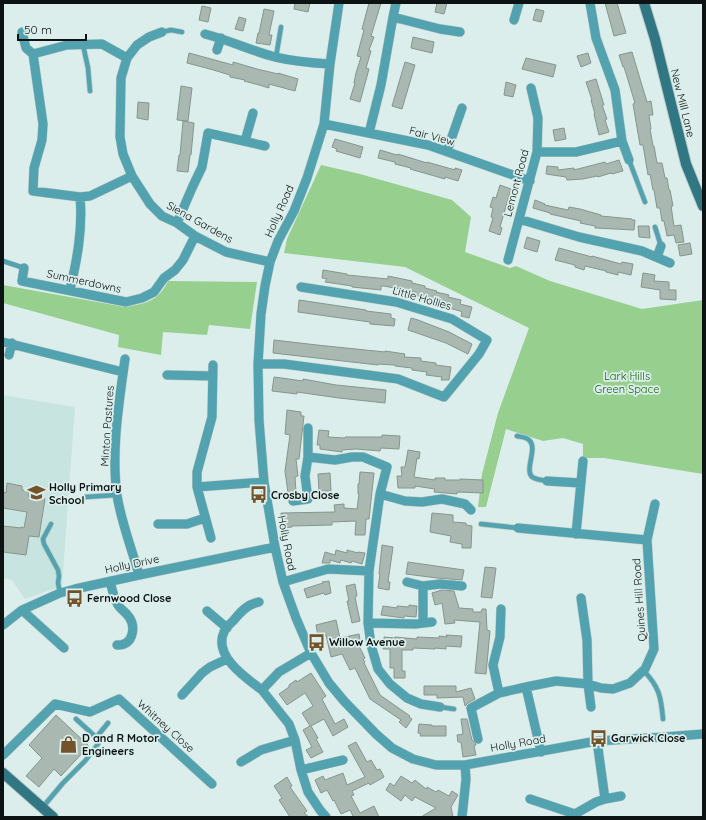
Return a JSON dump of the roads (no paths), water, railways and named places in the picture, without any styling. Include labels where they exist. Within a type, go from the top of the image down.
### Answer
[{"type":"street","name":"Holly Road","points":[[338,3],[324,124],[307,178],[294,211],[278,241],[270,262],[261,314],[258,364],[259,420],[264,482],[275,547],[283,582],[311,653],[330,683],[344,701],[376,734],[392,748],[414,759],[436,765],[465,765],[597,741],[703,734]]},
{"type":"street","points":[[369,133],[381,85],[392,17],[396,3]]},
{"type":"street","points":[[514,20],[519,3]]},
{"type":"street","points":[[590,3],[596,38],[615,90],[622,141],[629,160]]},
{"type":"street","name":"New Mill Lane","points":[[644,3],[655,39],[686,164],[703,206]]},
{"type":"street","points":[[392,17],[440,29],[460,32]]},
{"type":"street","points":[[22,32],[26,48],[33,54],[43,124],[42,140],[34,168],[33,191],[80,197],[90,196],[132,176]]},
{"type":"street","name":"Siena Gardens","points":[[162,32],[149,37],[137,45],[127,58],[121,78],[120,137],[123,154],[132,176],[150,204],[162,216],[177,223],[196,236],[226,252],[270,262]]},
{"type":"street","points":[[205,34],[276,57],[330,64]]},
{"type":"street","points":[[217,50],[221,38]]},
{"type":"street","points":[[33,54],[67,45],[102,44],[127,58]]},
{"type":"street","name":"Lemont Road","points":[[508,260],[538,152],[538,118],[531,88]]},
{"type":"street","points":[[447,151],[462,108]]},
{"type":"street","points":[[245,141],[253,113]]},
{"type":"street","name":"Fair View","points":[[324,124],[428,145],[530,181]]},
{"type":"street","points":[[177,223],[202,166],[208,133],[265,146]]},
{"type":"street","points":[[538,152],[576,152],[622,141]]},
{"type":"street","points":[[70,290],[76,264],[80,228],[80,197]]},
{"type":"street","points":[[519,219],[578,237],[642,251],[670,263]]},
{"type":"street","name":"Summerdowns","points":[[24,268],[22,280],[126,302],[142,298],[154,292],[164,278],[183,260],[196,236]]},
{"type":"street","points":[[657,257],[661,246]]},
{"type":"street","name":"Little Hollies","points":[[258,364],[284,364],[398,379],[444,397],[480,354],[487,340],[452,319],[396,302],[301,286]]},
{"type":"street","name":"Minton Pastures","points":[[9,355],[7,342],[123,372]]},
{"type":"street","name":"Minton Pastures","points":[[125,359],[115,443],[115,475],[120,509],[139,575]]},
{"type":"street","points":[[211,538],[197,487],[197,472],[212,417],[213,365]]},
{"type":"street","points":[[167,375],[213,376]]},
{"type":"street","points":[[293,501],[308,499],[305,476],[308,457],[308,428]]},
{"type":"street","points":[[308,457],[335,460],[363,457],[387,467],[380,494],[369,571],[368,623],[371,645],[378,669],[390,684],[407,698],[421,704],[440,707]]},
{"type":"street","points":[[576,534],[583,461]]},
{"type":"street","points":[[547,481],[581,483]]},
{"type":"street","points":[[197,487],[264,482]]},
{"type":"street","points":[[380,494],[406,501],[422,502],[442,499],[465,504],[471,510]]},
{"type":"street","name":"Quines Hill Road","points":[[478,739],[471,708],[499,693],[556,681],[588,684],[613,690],[630,683],[644,671],[654,649],[647,540],[655,504]]},
{"type":"street","points":[[158,524],[187,524],[205,518]]},
{"type":"street","points":[[518,528],[647,540]]},
{"type":"street","name":"Holly Drive","points":[[3,625],[22,610],[60,593],[110,581],[275,547]]},
{"type":"street","points":[[283,582],[328,569],[369,571]]},
{"type":"street","points":[[110,581],[118,606],[129,616],[133,623],[131,637],[125,644],[117,645]]},
{"type":"street","points":[[407,582],[423,586],[440,584],[462,586]]},
{"type":"street","points":[[368,623],[428,623],[423,586]]},
{"type":"street","points":[[581,598],[587,640],[588,684],[591,707]]},
{"type":"street","points":[[259,602],[249,605],[244,609],[227,628],[224,632],[222,644],[227,659],[237,671],[262,690],[289,724],[295,740],[301,770],[308,792],[326,817]]},
{"type":"street","points":[[499,693],[493,665],[500,637],[501,609]]},
{"type":"street","points":[[22,610],[64,648]]},
{"type":"street","points":[[207,611],[227,628]]},
{"type":"street","points":[[262,690],[279,672],[311,653]]},
{"type":"street","points":[[182,694],[202,673],[210,667],[227,659]]},
{"type":"street","points":[[526,687],[541,752]]},
{"type":"street","name":"Whitney Close","points":[[3,754],[55,704],[90,712],[119,699],[212,784]]},
{"type":"street","points":[[241,762],[262,750],[295,740]]},
{"type":"street","points":[[597,741],[605,799]]},
{"type":"street","points":[[301,770],[343,760]]},
{"type":"street","points":[[462,817],[466,779],[465,765]]},
{"type":"street","points":[[3,773],[52,817]]},
{"type":"street","points":[[530,799],[575,816],[596,802],[621,796]]},
{"type":"lane","points":[[276,57],[281,27]]},
{"type":"lane","points":[[162,32],[171,30],[182,32]]},
{"type":"lane","points":[[83,45],[88,68],[90,91]]},
{"type":"lane","points":[[629,160],[645,202]]},
{"type":"lane","points":[[655,227],[661,246]]},
{"type":"lane","points":[[3,261],[24,268]]},
{"type":"lane","points":[[517,436],[526,438],[532,443],[530,474],[532,477],[547,481]]},
{"type":"lane","points":[[85,498],[117,495]]},
{"type":"lane","points":[[51,524],[43,538],[44,544],[58,570],[60,593]]},
{"type":"lane","points":[[481,524],[518,528]]},
{"type":"lane","points":[[644,671],[656,685],[660,694],[663,719]]},
{"type":"lane","points":[[440,707],[454,709]]},
{"type":"lane","points":[[76,719],[98,739]]},
{"type":"lane","points":[[42,808],[63,783],[85,761],[98,744],[99,734],[108,723]]},
{"type":"place","name":"Holly Primary School","points":[[36,493]]},
{"type":"place","name":"Crosby Close","points":[[258,495]]},
{"type":"place","name":"Fernwood Close","points":[[74,598]]},
{"type":"place","name":"Willow Avenue","points":[[316,642]]},
{"type":"place","name":"Garwick Close","points":[[598,738]]},
{"type":"place","name":"D and R Motor Engineers","points":[[69,744]]},
{"type":"park label","name":"Lark Hills Green Space","points":[[627,382]]}]
